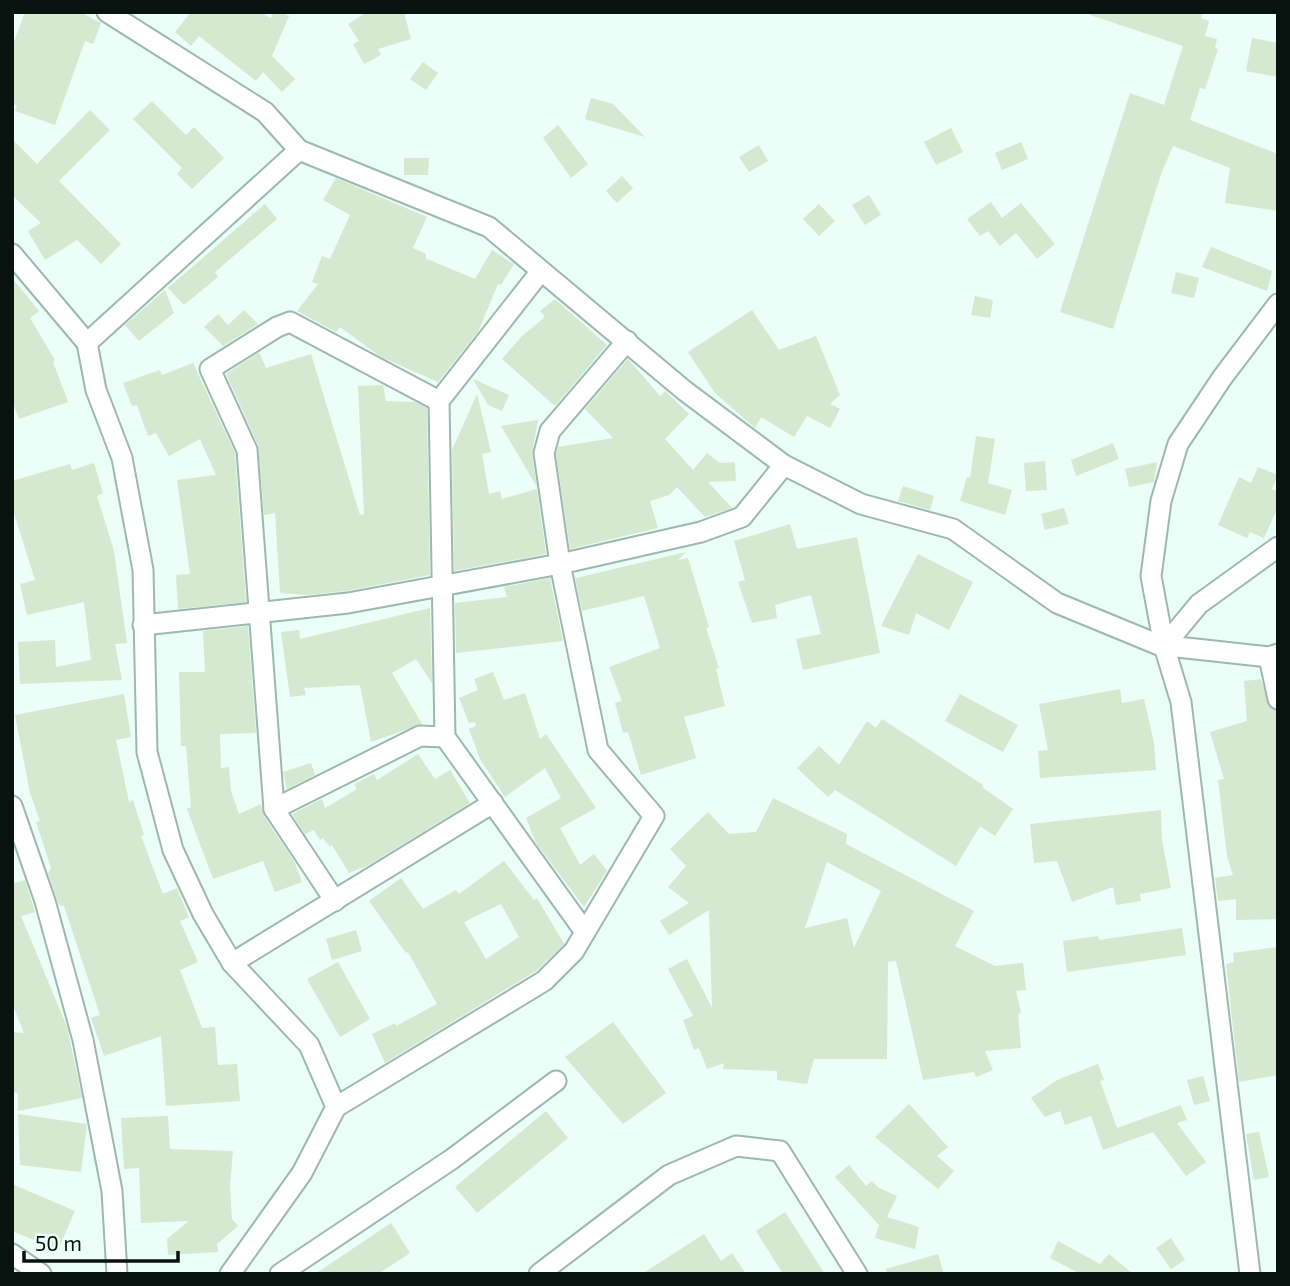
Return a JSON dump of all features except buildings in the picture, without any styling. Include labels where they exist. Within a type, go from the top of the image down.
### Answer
[{"type":"street","points":[[107,12],[265,112],[299,150],[489,227],[685,391],[784,465],[861,504],[953,530],[1057,603],[1164,646],[1273,655],[1278,699]]},
{"type":"street","points":[[87,343],[299,150]]},
{"type":"street","points":[[12,254],[87,343],[96,390],[122,458],[143,570],[148,752],[173,850],[203,914],[232,963],[309,1045],[336,1107]]},
{"type":"street","points":[[541,271],[439,401],[445,737],[585,932]]},
{"type":"street","points":[[1250,1274],[1181,702],[1164,646],[1151,576],[1161,501],[1178,444],[1222,377],[1278,304]]},
{"type":"street","points":[[335,901],[274,809],[257,615],[247,450],[210,369],[277,327],[290,322],[439,401]]},
{"type":"street","points":[[230,1274],[302,1173],[336,1107],[544,981],[575,951],[654,816],[597,750],[559,564],[544,453],[550,431],[627,341]]},
{"type":"street","points":[[143,625],[257,615],[348,603],[559,564],[701,533],[742,517],[784,465]]},
{"type":"street","points":[[1164,646],[1199,604],[1278,547]]},
{"type":"street","points":[[274,809],[420,736],[445,737]]},
{"type":"street","points":[[232,963],[493,803]]},
{"type":"street","points":[[12,806],[45,901],[83,1040],[112,1191],[117,1274]]},
{"type":"street","points":[[280,1274],[452,1159],[556,1081]]},
{"type":"street","points":[[539,1274],[669,1175],[736,1146],[780,1151],[857,1274]]},
{"type":"street","points":[[12,1254],[41,1274]]}]
